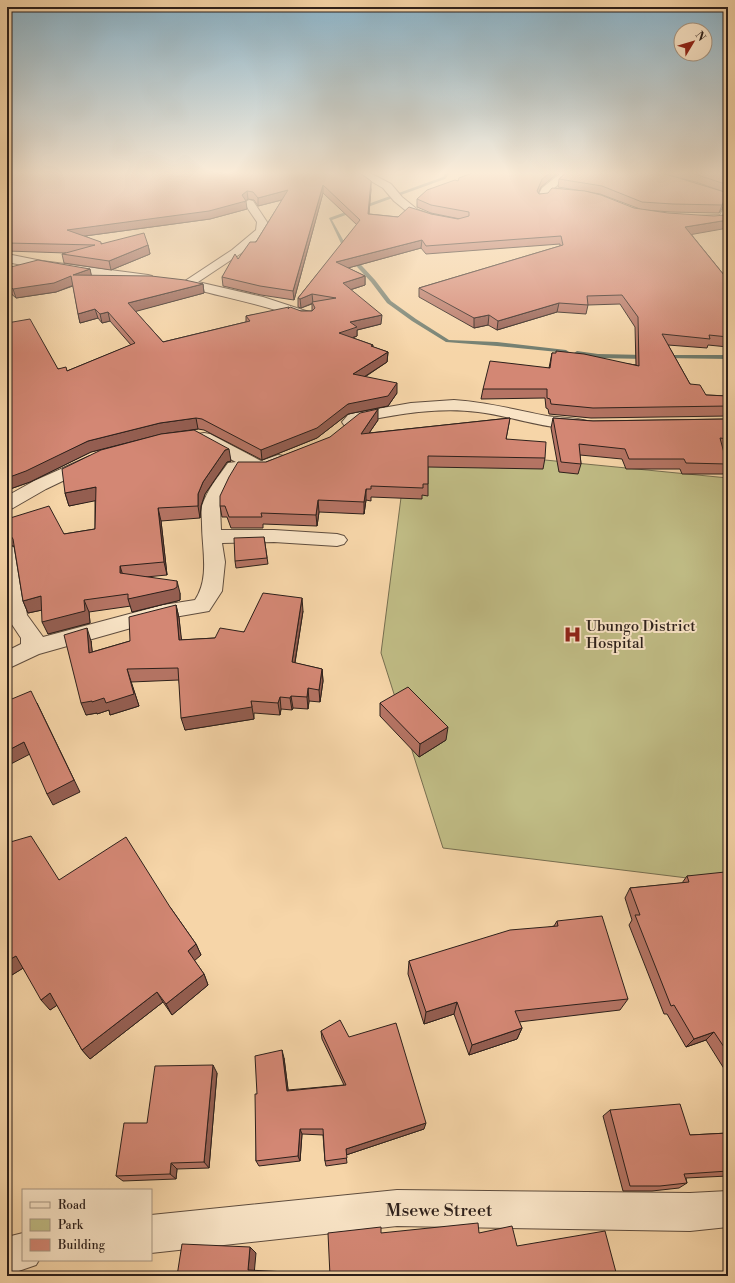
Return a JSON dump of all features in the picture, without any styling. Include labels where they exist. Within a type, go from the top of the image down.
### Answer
[{"type":"street","points":[[188,283],[236,252],[259,233]]},
{"type":"street","points":[[7,258],[42,266],[158,280]]},
{"type":"street","points":[[173,282],[188,283],[208,290],[258,300],[307,316]]},
{"type":"street","points":[[336,433],[354,418],[416,407],[444,405],[490,408],[549,421],[596,425]]},
{"type":"street","points":[[190,436],[198,435],[261,468]]},
{"type":"street","points":[[7,661],[32,648],[163,612],[202,606],[212,591],[215,562],[211,508],[225,478],[234,467],[261,468],[295,454]]},
{"type":"street","points":[[7,504],[40,485],[105,455]]},
{"type":"street","points":[[212,537],[272,535],[337,540]]},
{"type":"street","points":[[7,552],[17,616],[32,637],[32,648]]},
{"type":"street","name":"Msewe Street","points":[[152,1234],[397,1208],[690,1212],[728,1209]]},
{"type":"street","points":[[7,1256],[22,1252]]},
{"type":"green space","points":[[407,451],[494,455],[728,478],[728,883],[443,848],[381,653]]},
{"type":"building","points":[[7,233],[75,233],[101,242],[101,244],[144,233],[148,245],[109,261],[62,254],[95,245],[7,243]]},
{"type":"building","points":[[262,233],[309,233],[293,291],[260,286],[222,277],[235,254],[238,259],[250,242],[256,242]]},
{"type":"building","points":[[350,233],[690,233],[728,280],[728,337],[709,335],[710,339],[662,334],[690,384],[700,385],[706,395],[728,396],[728,406],[593,408],[551,404],[550,399],[547,398],[547,389],[483,389],[490,361],[550,368],[552,353],[556,353],[556,351],[584,354],[639,366],[638,317],[622,295],[587,296],[588,305],[559,303],[498,321],[489,315],[474,318],[419,288],[563,245],[561,236],[426,246],[422,240],[336,262],[365,276],[343,283],[382,315],[350,322],[357,327],[339,333],[388,352],[353,374],[397,383],[388,396],[348,404],[317,428],[261,450],[202,419],[196,418],[160,423],[88,441],[26,471],[7,478],[7,323],[30,319],[58,369],[66,367],[67,371],[135,343],[108,312],[100,314],[95,309],[78,314],[71,276],[54,283],[13,289],[7,284],[7,268],[38,260],[90,269],[73,275],[151,276],[185,280],[203,284],[128,303],[163,342],[250,321],[246,316],[289,307],[288,309],[290,307],[301,311],[312,311],[315,308],[312,302],[336,298],[312,294],[300,299],[298,298]]},
{"type":"building","points":[[378,409],[361,434],[510,418],[506,439],[546,442],[545,458],[428,456],[428,484],[423,484],[423,488],[371,486],[371,489],[366,489],[364,502],[318,500],[316,515],[261,513],[262,517],[229,517],[225,506],[220,506],[220,496],[238,462],[266,462],[330,437],[360,413]]},
{"type":"building","points":[[553,418],[593,421],[728,419],[728,439],[720,438],[727,464],[686,463],[684,459],[629,459],[625,449],[579,444],[581,464],[561,462]]},
{"type":"building","points":[[194,430],[229,449],[225,450],[203,482],[198,494],[198,506],[158,508],[164,562],[120,566],[120,573],[177,581],[177,587],[174,589],[128,599],[128,594],[84,600],[85,611],[42,622],[41,596],[23,601],[13,539],[9,533],[7,533],[7,519],[49,506],[64,534],[95,529],[96,487],[65,493],[62,469],[101,450],[161,434]]},
{"type":"building","points":[[264,537],[267,558],[235,561],[234,538]]},
{"type":"building","points":[[263,593],[302,598],[292,662],[322,669],[319,690],[308,688],[307,697],[280,697],[278,703],[251,701],[252,707],[181,718],[178,668],[127,669],[134,694],[106,703],[104,698],[92,702],[81,703],[64,635],[87,628],[89,653],[130,641],[129,617],[176,605],[179,640],[215,638],[220,628],[244,632]]},
{"type":"building","points":[[408,687],[448,727],[420,744],[380,703]]},
{"type":"building","points":[[31,691],[74,780],[47,794],[24,742],[7,751],[7,701]]},
{"type":"building","points":[[31,836],[59,880],[126,837],[170,907],[196,944],[188,951],[204,974],[166,1004],[157,992],[82,1050],[50,993],[41,1000],[16,956],[7,961],[7,843]]},
{"type":"building","points":[[725,872],[728,879],[728,1053],[714,1032],[694,1039],[674,1005],[671,1006],[635,915],[640,915],[630,888],[689,882],[687,876]]},
{"type":"building","points":[[602,916],[628,999],[515,1011],[522,1028],[472,1045],[457,1002],[426,1012],[409,961],[510,930],[558,926],[557,921]]},
{"type":"building","points":[[340,1020],[349,1037],[396,1023],[426,1123],[346,1149],[347,1158],[325,1161],[323,1129],[300,1129],[298,1156],[256,1161],[255,1094],[257,1094],[255,1056],[282,1050],[287,1091],[346,1085],[321,1031]]},
{"type":"building","points":[[213,1065],[204,1162],[171,1163],[170,1174],[116,1176],[124,1123],[147,1123],[155,1066]]},
{"type":"building","points":[[680,1104],[690,1135],[728,1133],[728,1171],[684,1174],[687,1183],[660,1186],[630,1186],[610,1110]]},
{"type":"building","points":[[478,1223],[479,1233],[512,1226],[517,1246],[605,1231],[617,1276],[330,1276],[328,1233],[381,1227],[381,1233]]},
{"type":"building","points":[[182,1244],[250,1247],[248,1270],[287,1272],[287,1276],[177,1276]]},
{"type":"waterway","points":[[337,233],[349,255],[373,281],[389,302],[414,320],[448,341],[497,344],[566,352]]},
{"type":"waterway","points":[[577,353],[598,356],[646,357]]},
{"type":"waterway","points":[[665,357],[728,357]]},
{"type":"place","name":"Ubungo District Hospital","points":[[573,635]]}]
